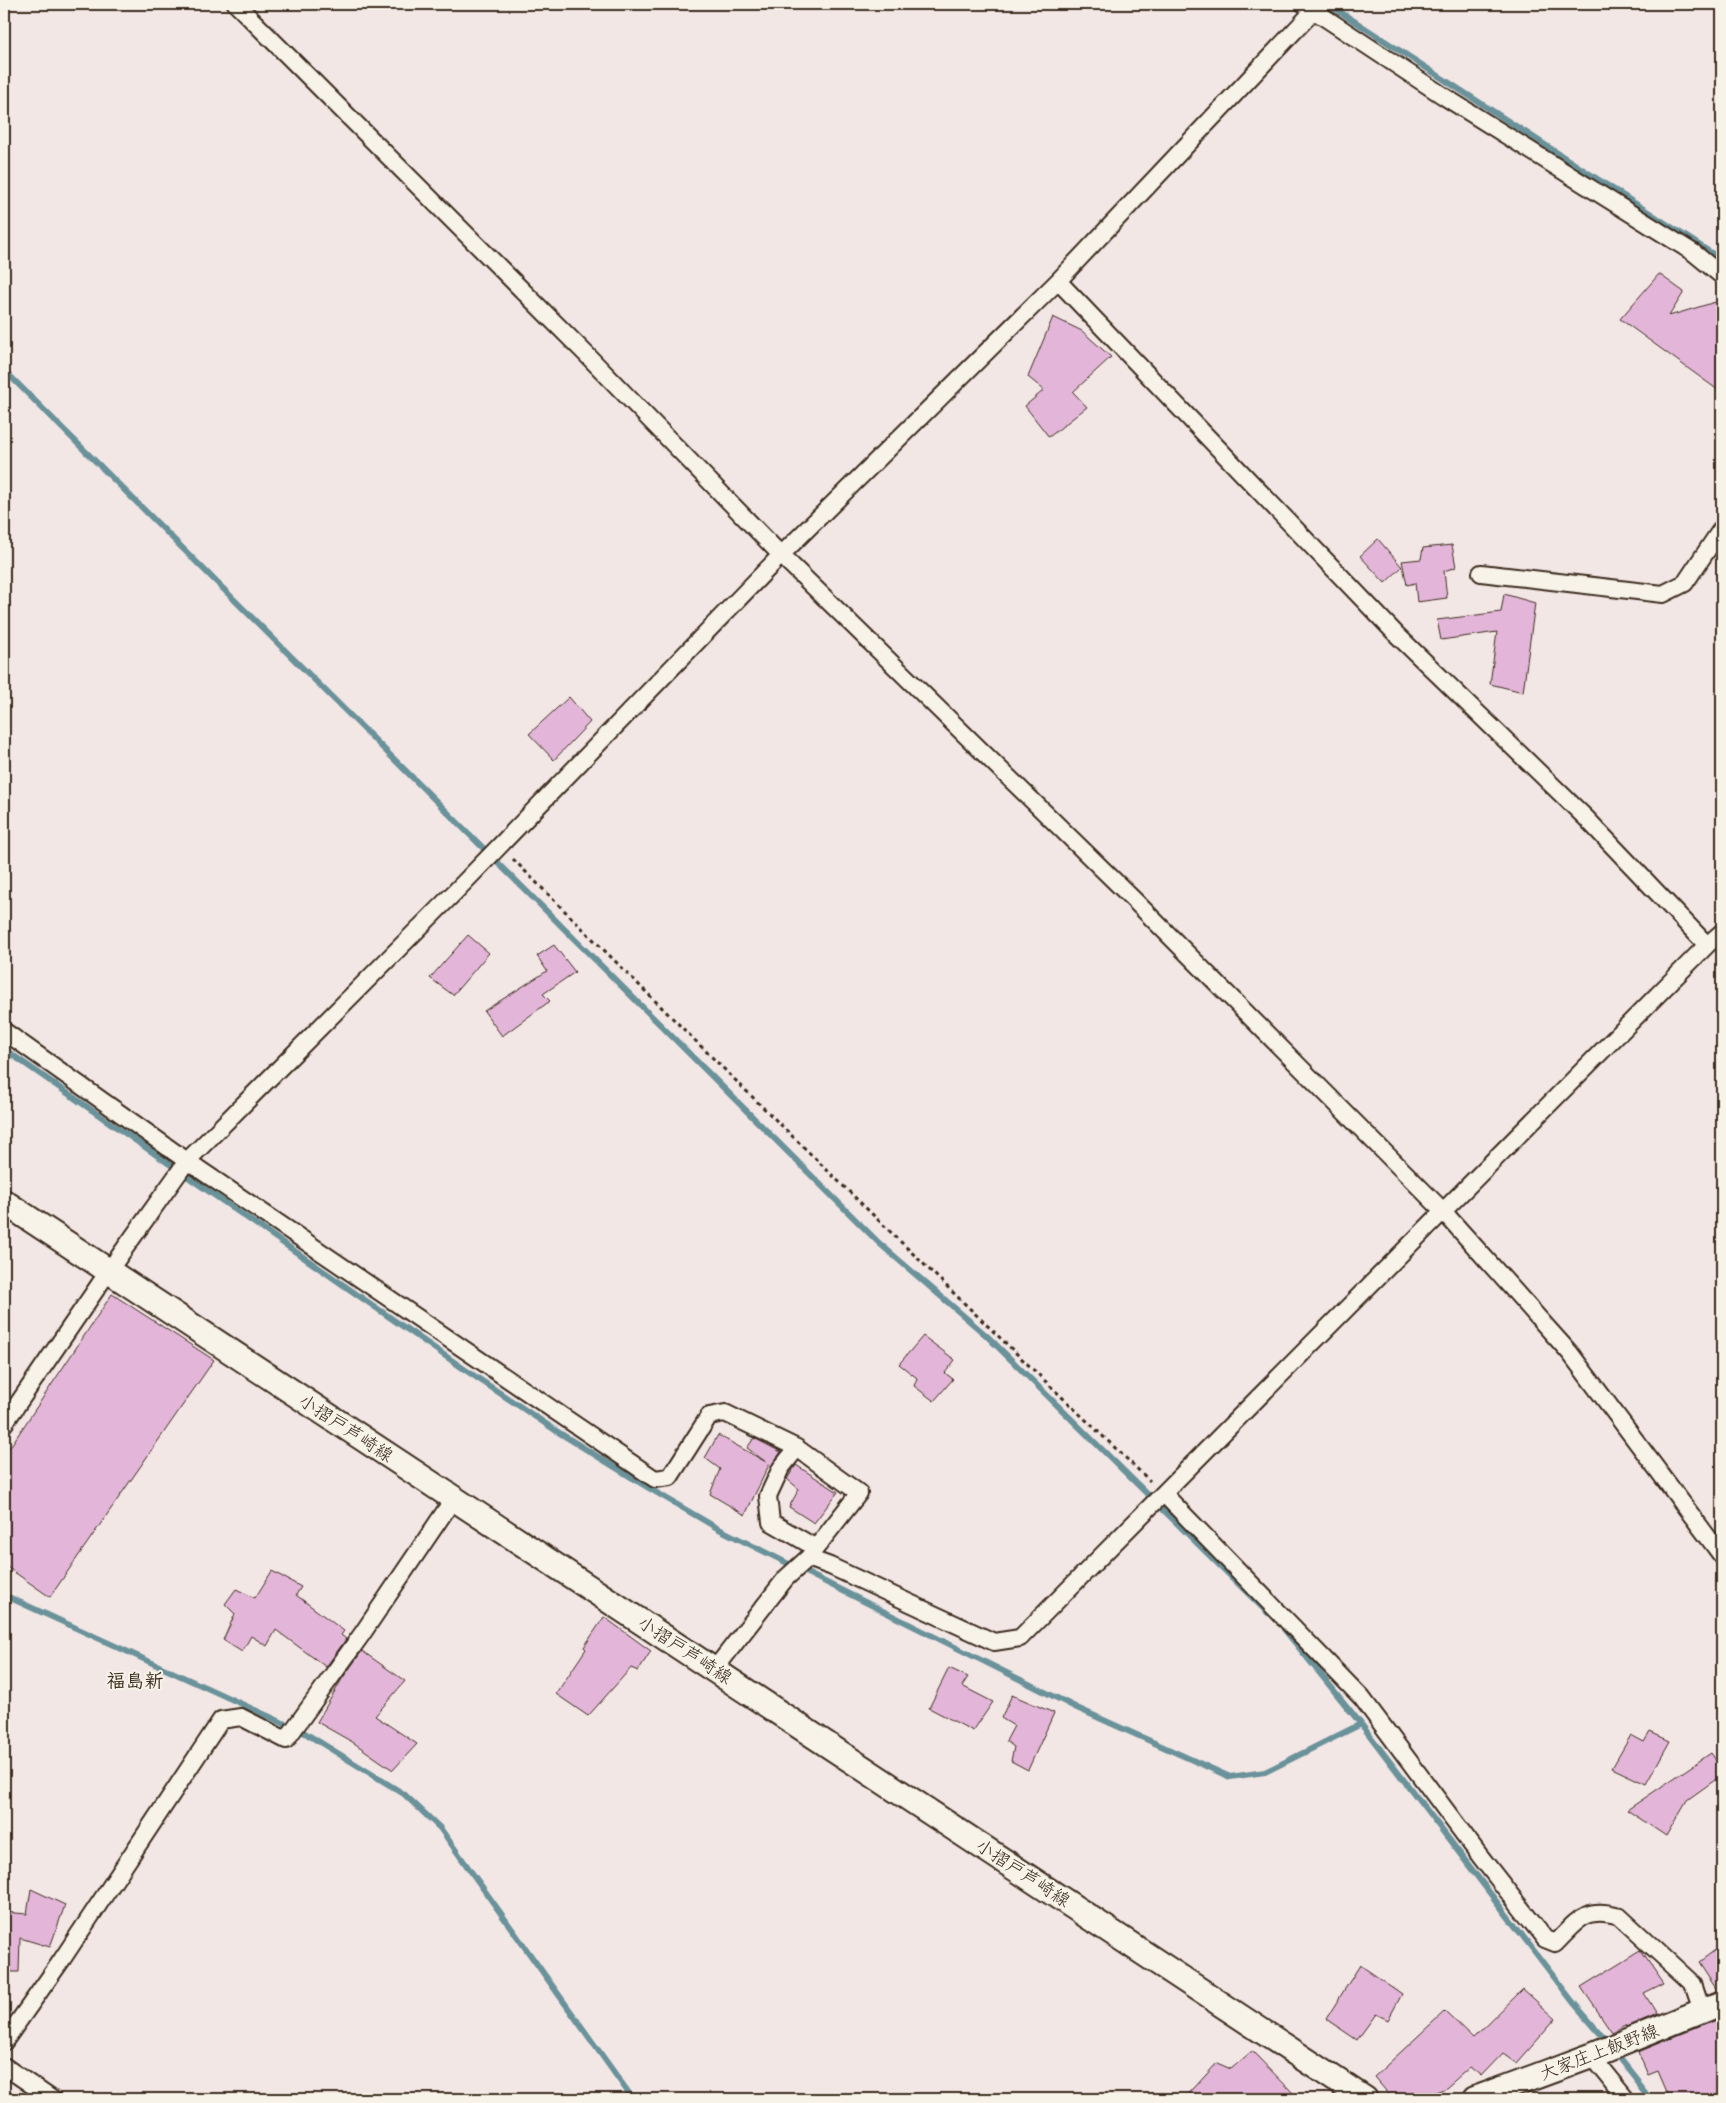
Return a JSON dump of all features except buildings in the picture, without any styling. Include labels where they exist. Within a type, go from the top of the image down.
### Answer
[{"type":"main road","name":"小摺戸芦崎線","points":[[4,1202],[1365,2099]]},
{"type":"main road","name":"大家庄上飯野線","points":[[1475,2099],[1591,2056],[1712,2007]]},
{"type":"street","points":[[236,4],[580,348],[781,555],[1133,899],[1442,1210],[1570,1353],[1722,1556]]},
{"type":"street","points":[[4,1424],[187,1161],[500,846],[781,555],[1058,281],[1313,6],[1445,97],[1694,253],[1722,276]]},
{"type":"street","points":[[1058,281],[1397,635],[1586,818],[1706,945]]},
{"type":"street","points":[[1481,573],[1663,594],[1685,584],[1722,528]]},
{"type":"street","points":[[796,1448],[781,1468],[768,1496],[771,1522],[830,1566],[994,1642],[1020,1638],[1442,1210],[1706,945],[1722,932]]},
{"type":"street","points":[[4,1031],[187,1161],[654,1479],[670,1477],[710,1416],[725,1413],[796,1448],[858,1493],[812,1553],[786,1578],[714,1670]]},
{"type":"street","points":[[1164,1494],[1362,1698],[1480,1856],[1545,1939],[1555,1943],[1583,1916],[1604,1912],[1619,1916],[1693,1984],[1712,2007]]},
{"type":"street","points":[[4,2042],[221,1720],[241,1717],[286,1740],[362,1634],[454,1498]]},
{"type":"street","points":[[1591,2056],[1626,2099]]},
{"type":"street","points":[[4,2066],[52,2099]]},
{"type":"path","points":[[500,846],[650,997],[1002,1341],[1164,1494]]},
{"type":"waterway","points":[[1328,4],[1722,260]]},
{"type":"waterway","points":[[4,370],[879,1243],[987,1336],[1268,1613]]},
{"type":"waterway","points":[[4,1049],[467,1371],[558,1432],[647,1487],[717,1528],[1077,1708],[1230,1777],[1265,1772],[1361,1724]]},
{"type":"waterway","points":[[4,1595],[305,1733],[404,1794],[440,1828],[633,2099]]},
{"type":"waterway","points":[[1284,1629],[1361,1724],[1573,2002],[1609,2044]]},
{"type":"waterway","points":[[1615,2052],[1652,2099]]},
{"type":"district","name":"福島新","points":[[135,1680]]}]
